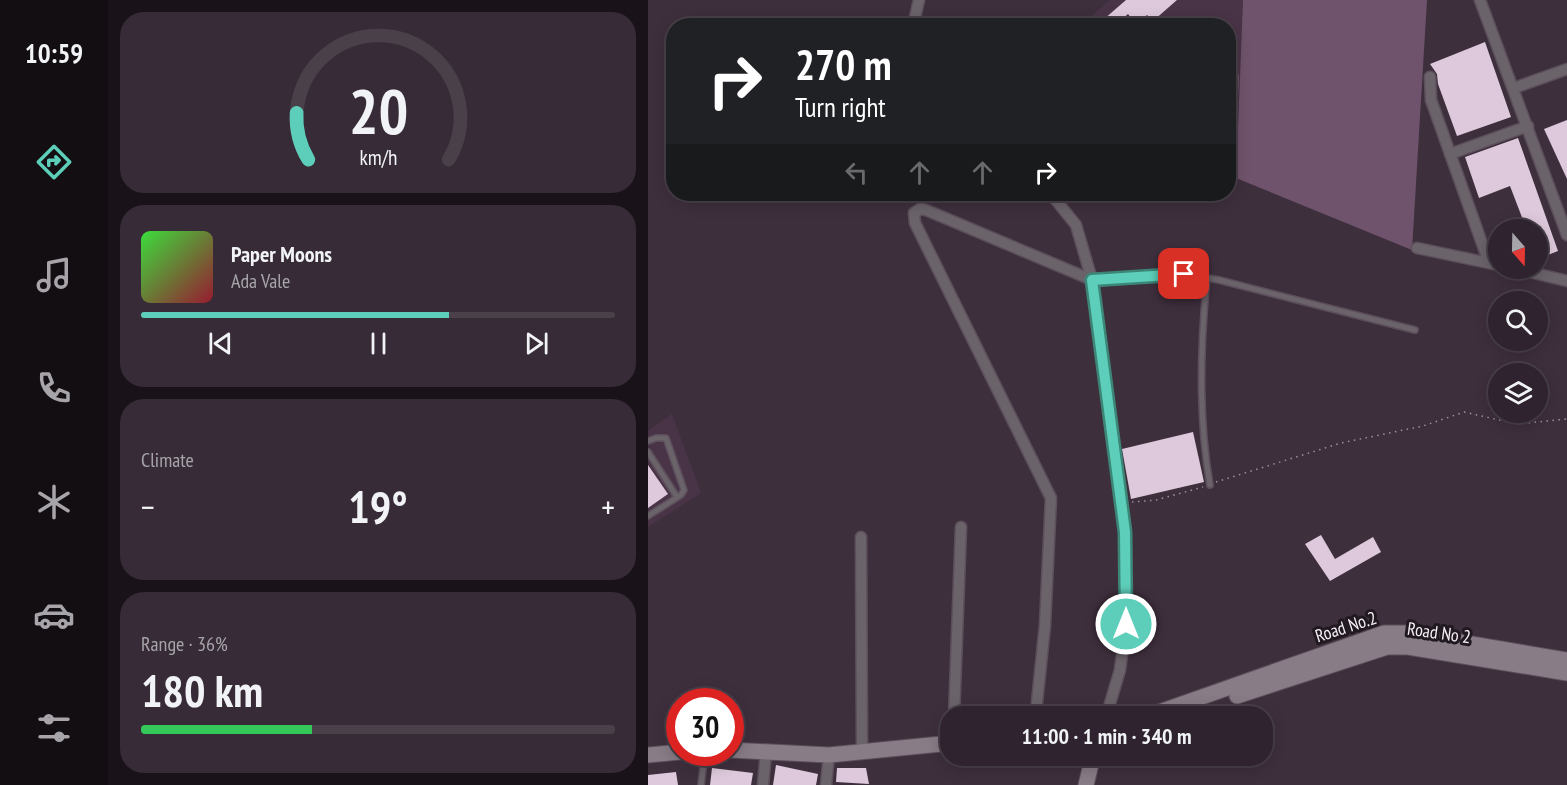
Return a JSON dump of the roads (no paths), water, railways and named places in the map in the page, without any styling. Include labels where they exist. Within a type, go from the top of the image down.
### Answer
[{"type":"street","points":[[915,18],[918,0]]},
{"type":"street","points":[[1480,0],[1567,235]]},
{"type":"street","points":[[1514,88],[1567,69]]},
{"type":"street","points":[[1430,77],[1431,100],[1488,249]]},
{"type":"street","points":[[1450,154],[1528,126]]},
{"type":"street","points":[[1057,201],[1076,225],[1092,280],[1122,503],[1125,532],[1126,624],[1120,670],[1109,706]]},
{"type":"street","points":[[1037,706],[1046,625],[1051,498],[915,223],[914,213],[920,209],[926,210],[1092,280]]},
{"type":"street","points":[[1417,248],[1488,263]]},
{"type":"street","points":[[1548,276],[1567,281]]},
{"type":"street","points":[[954,706],[962,527]]},
{"type":"street","points":[[861,537],[862,745]]},
{"type":"street","name":"Road No.2","points":[[1176,706],[1384,633],[1406,633],[1567,660]]},
{"type":"street","name":"Road No 2","points":[[1206,706],[1387,647],[1408,647],[1567,673]]},
{"type":"street","points":[[744,744],[829,747],[940,736]]},
{"type":"street","points":[[648,745],[666,744]]},
{"type":"street","points":[[744,751],[829,755],[940,744]]},
{"type":"street","points":[[763,785],[766,752]]},
{"type":"street","points":[[648,755],[666,753]]},
{"type":"street","points":[[826,785],[829,755]]},
{"type":"street","points":[[1086,785],[1091,766]]},
{"type":"lane","points":[[1092,280],[1184,274],[1415,330]]},
{"type":"lane","points":[[1207,278],[1200,361],[1206,461],[1210,485]]},
{"type":"lane","points":[[648,441],[666,438],[684,484],[684,490],[677,497],[648,516]]},
{"type":"lane","points":[[648,452],[677,497]]},
{"type":"lane","points":[[702,785],[704,766]]}]
